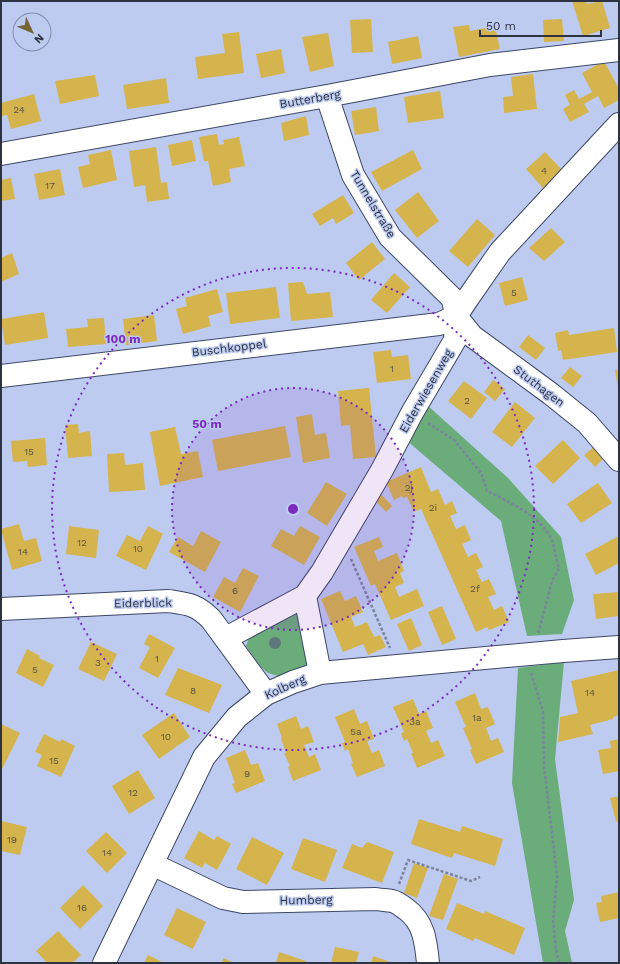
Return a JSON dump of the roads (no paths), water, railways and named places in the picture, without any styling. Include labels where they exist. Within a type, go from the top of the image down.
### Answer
[{"type":"street","name":"Butterberg","points":[[1,154],[327,96],[490,65],[619,50]]},
{"type":"street","name":"Tunnelstraße","points":[[327,96],[353,175],[390,237],[452,299],[456,316]]},
{"type":"street","points":[[456,316],[500,252],[619,124]]},
{"type":"street","name":"Buschkoppel","points":[[1,376],[439,324],[456,316]]},
{"type":"street","name":"Eiderwiesenweg","points":[[305,596],[322,572],[382,470],[412,413],[455,340],[456,316]]},
{"type":"street","name":"Stuthagen","points":[[456,316],[472,336],[551,394],[587,423],[619,460]]},
{"type":"street","points":[[226,638],[305,596],[320,673]]},
{"type":"street","name":"Eiderblick","points":[[1,609],[168,601],[190,604],[202,610],[211,619],[266,694]]},
{"type":"street","name":"Kolberg","points":[[104,963],[204,757],[237,716],[266,694],[293,682],[320,673],[619,647]]},
{"type":"street","name":"Humberg","points":[[152,864],[223,898],[243,902],[376,899],[392,901],[400,904],[411,913],[421,926],[426,941],[428,963]]}]
